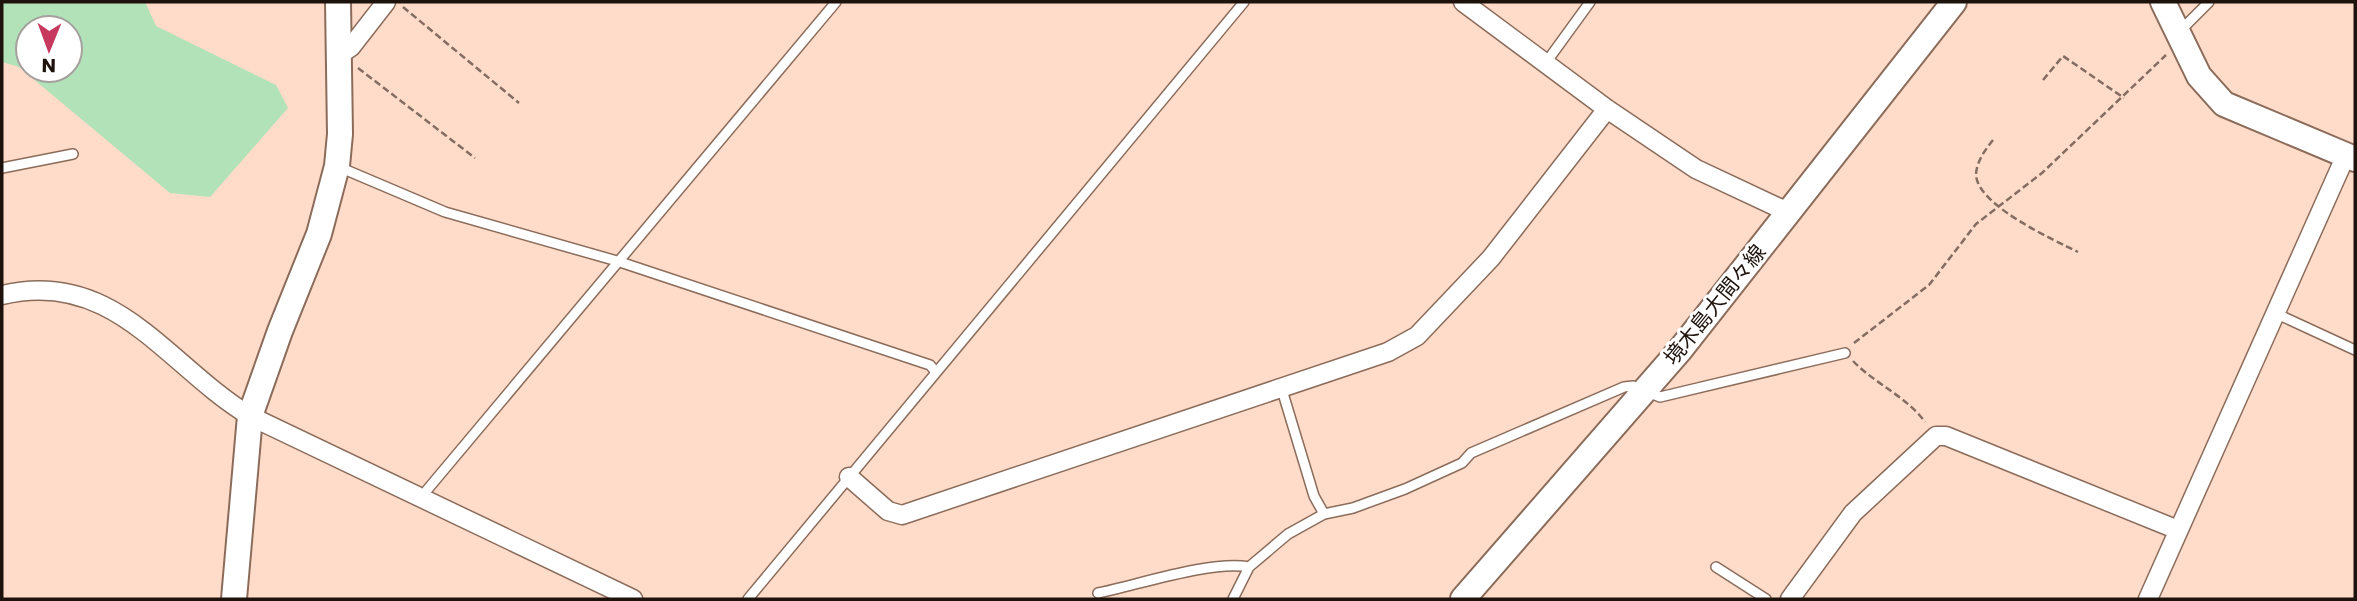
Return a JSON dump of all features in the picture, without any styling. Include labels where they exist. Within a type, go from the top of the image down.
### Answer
[{"type":"street","points":[[234,599],[250,416],[279,331],[319,234],[337,166],[344,52],[338,2]]},
{"type":"street","points":[[344,52],[386,2]]},
{"type":"street","points":[[1463,2],[1607,109],[1696,169],[1790,213]]},
{"type":"street","name":"境木島大間々線","points":[[1463,599],[1643,391],[1790,213],[1954,2]]},
{"type":"street","points":[[2148,599],[2274,312],[2351,157],[2224,104],[2199,76],[2164,2]]},
{"type":"street","points":[[849,477],[888,511],[902,514],[1282,390],[1369,359],[1417,336],[1490,258],[1607,109]]},
{"type":"street","points":[[2,295],[53,292],[114,310],[153,336],[216,393],[250,416],[622,597]]},
{"type":"street","points":[[1790,599],[1853,513],[1936,436],[1946,436],[2178,530]]},
{"type":"lane","points":[[422,500],[427,490],[617,261],[836,2]]},
{"type":"lane","points":[[748,599],[1244,2]]},
{"type":"lane","points":[[1545,64],[1590,2]]},
{"type":"lane","points":[[2180,37],[2209,2]]},
{"type":"lane","points":[[2,168],[73,154]]},
{"type":"lane","points":[[337,166],[445,212],[617,261],[930,365],[936,370]]},
{"type":"lane","points":[[2274,312],[2355,351]]},
{"type":"lane","points":[[1233,599],[1249,567],[1288,534],[1324,514],[1405,489],[1462,463],[1471,453],[1606,393],[1633,386],[1660,397],[1845,353]]},
{"type":"lane","points":[[1282,390],[1314,496],[1324,514]]},
{"type":"lane","points":[[1098,593],[1196,571],[1237,565],[1249,567]]},
{"type":"lane","points":[[1716,567],[1766,599]]},
{"type":"path","points":[[397,2],[519,103]]},
{"type":"path","points":[[1936,436],[1918,412],[1870,379],[1845,353],[1859,338],[1929,285],[1964,237],[1997,204],[2042,173],[2124,98],[2180,37]]},
{"type":"path","points":[[344,52],[346,59],[475,158]]},
{"type":"path","points":[[2043,80],[2063,56],[2124,98]]},
{"type":"path","points":[[1993,140],[1979,159],[1976,176],[1982,189],[1997,204],[2035,231],[2078,252]]},
{"type":"green space","points":[[2,2],[145,2],[156,26],[276,85],[288,108],[210,197],[170,193],[39,84],[84,84],[84,14],[14,14],[14,66],[2,62]]}]
